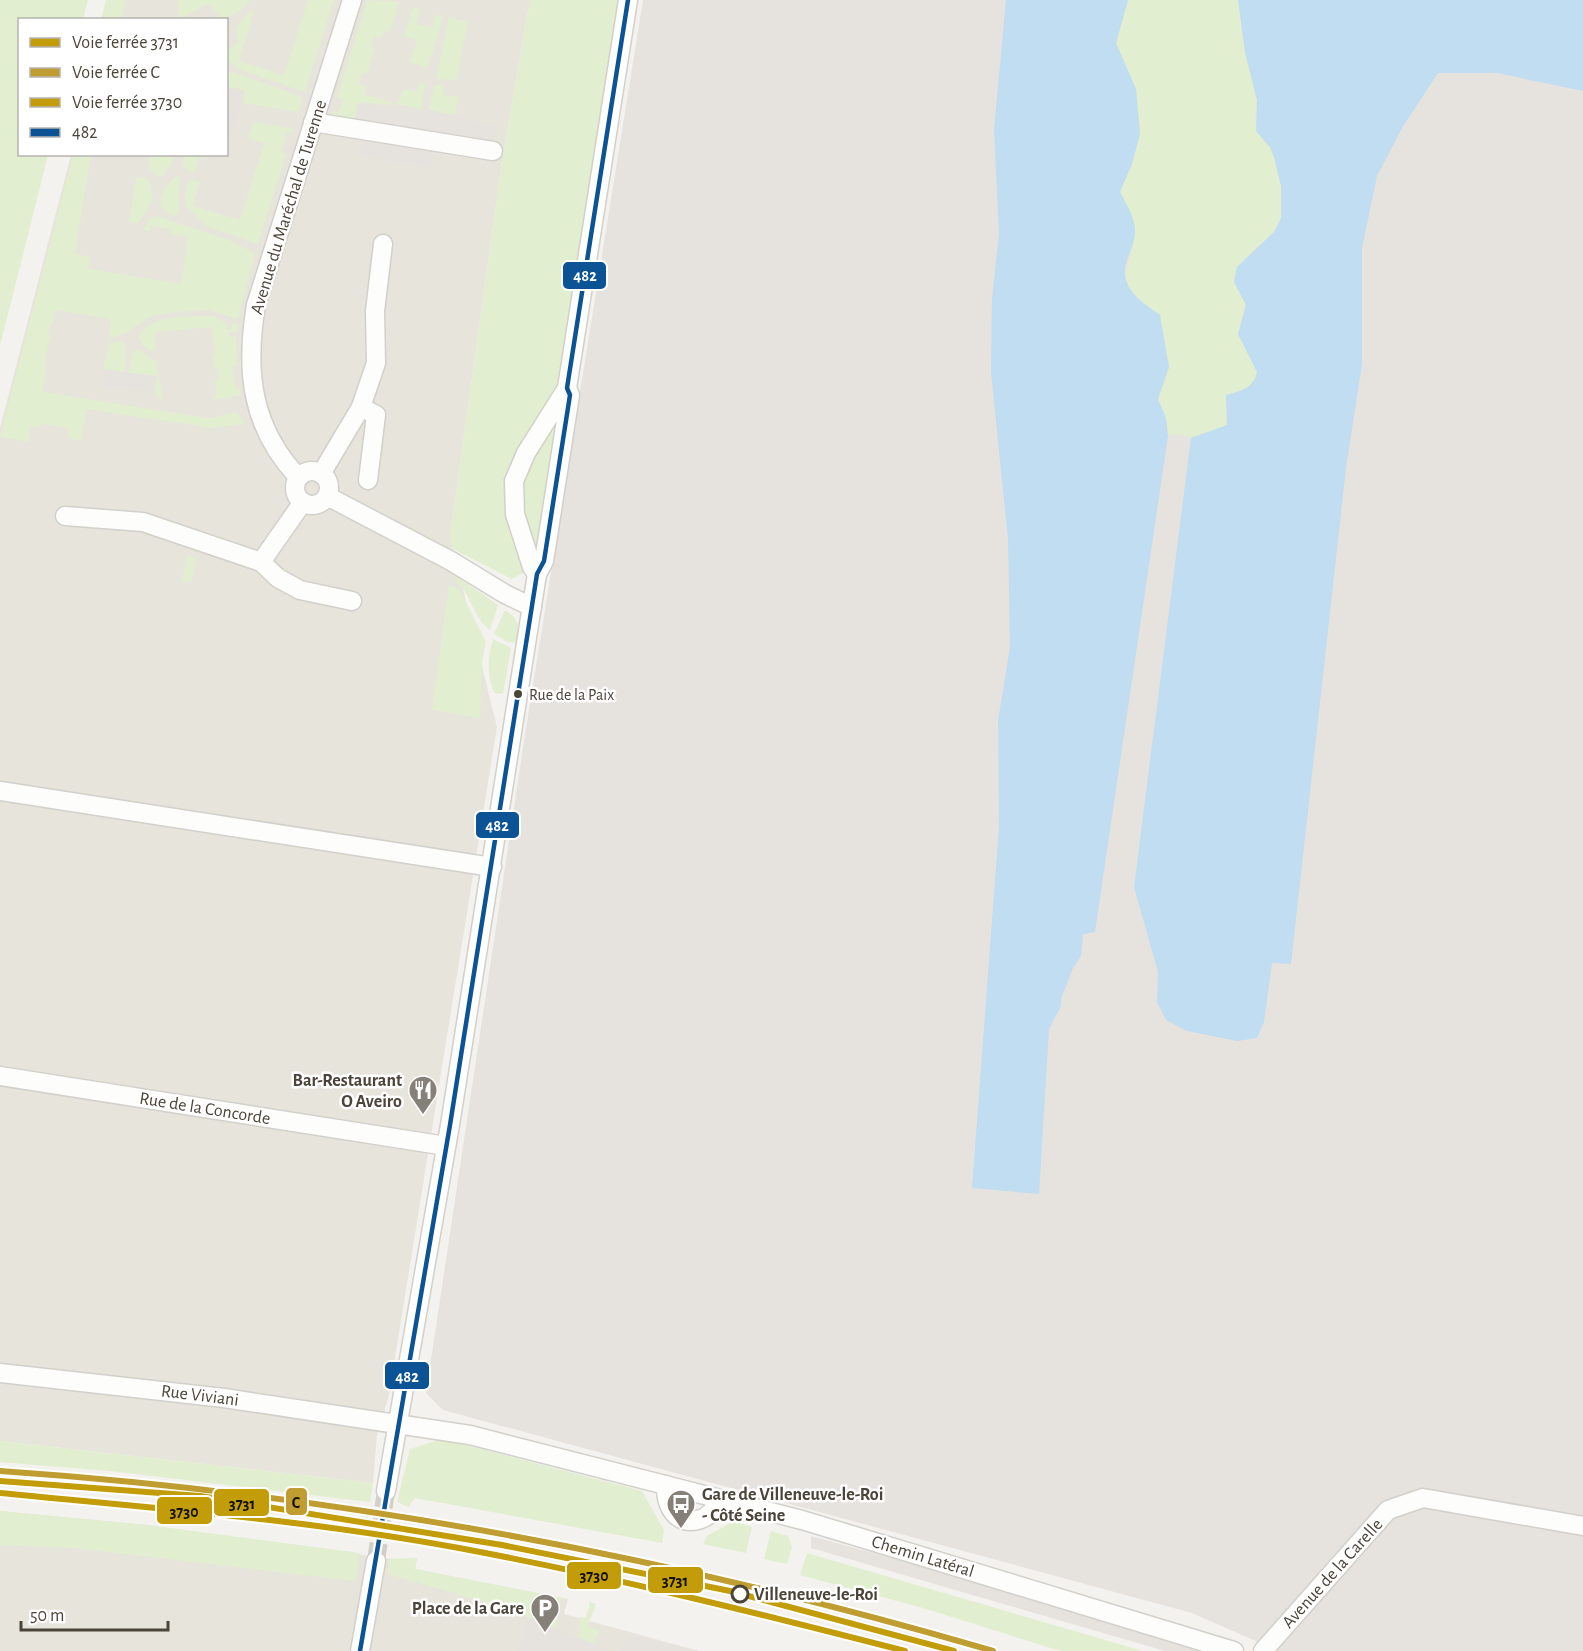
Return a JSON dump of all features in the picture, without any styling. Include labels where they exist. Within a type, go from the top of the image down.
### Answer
[{"type":"street","name":"Avenue du Maréchal de Turenne","points":[[298,477],[273,447],[265,431],[256,406],[250,354],[256,304],[352,0]]},
{"type":"street","points":[[537,574],[532,567],[515,514],[514,481],[526,453],[567,388],[628,0]]},
{"type":"street","points":[[314,122],[493,151]]},
{"type":"street","points":[[321,474],[361,407],[376,363],[375,311],[383,244]]},
{"type":"street","points":[[386,1491],[391,1421],[446,1146],[537,574],[544,561],[570,395],[567,388]]},
{"type":"street","points":[[361,407],[376,415],[368,480]]},
{"type":"street","points":[[309,471],[321,474],[328,484],[327,496],[320,503],[312,505],[303,502],[296,494],[298,477],[309,471]]},
{"type":"street","points":[[327,496],[451,561],[505,594],[532,607]]},
{"type":"street","points":[[261,562],[303,502]]},
{"type":"street","points":[[65,516],[143,522],[261,562],[278,578],[300,590],[352,601]]},
{"type":"street","points":[[0,791],[492,867]]},
{"type":"street","name":"Rue de la Concorde","points":[[0,1076],[446,1146]]},
{"type":"street","name":"Rue Viviani","points":[[0,1373],[224,1398],[391,1421]]},
{"type":"street","name":"Chemin Latéral","points":[[391,1421],[471,1435],[802,1520],[1234,1651]]},
{"type":"street","points":[[666,1485],[665,1500],[673,1514],[685,1521],[703,1519],[722,1500]]},
{"type":"street","name":"Avenue de la Carelle","points":[[1263,1651],[1388,1510],[1400,1504],[1424,1498],[1583,1526]]},
{"type":"street","points":[[360,1651],[376,1561]]},
{"type":"shaded area","points":[[112,0],[530,0],[502,161],[450,537],[497,727],[389,1395],[377,1436],[373,1483],[0,1441],[0,428],[71,156],[228,156],[228,18],[107,18]]},
{"type":"shaded area","points":[[643,0],[1583,0],[1583,1651],[1278,1651],[1192,1613],[443,1410],[426,1393],[524,741]]},
{"type":"shaded area","points":[[228,87],[244,90],[240,110],[232,133],[229,134]]},
{"type":"shaded area","points":[[358,103],[411,112],[429,110],[496,127],[493,145],[434,151],[430,168],[359,155],[361,142],[355,120]]},
{"type":"shaded area","points":[[105,370],[157,376],[154,392],[103,387]]},
{"type":"shaded area","points":[[0,1511],[147,1525],[399,1560],[417,1558],[415,1569],[568,1599],[564,1614],[699,1651],[0,1651]]},
{"type":"shaded area","points":[[811,1536],[1122,1621],[1211,1651],[1165,1651],[811,1548]]},
{"type":"shaded area","points":[[1525,1555],[1583,1561],[1583,1651],[1494,1651],[1498,1627],[1513,1629],[1515,1613],[1501,1610],[1506,1574],[1521,1576]]},
{"type":"shaded area","name":"Place de la Gare","points":[[529,1618],[579,1638],[609,1651],[518,1651]]},
{"type":"shaded area","points":[[636,1636],[699,1651],[621,1651],[627,1637]]},
{"type":"green space","points":[[0,0],[88,0],[83,18],[18,18],[18,156],[48,156],[0,346]]},
{"type":"green space","points":[[106,0],[125,0],[122,18],[101,18]]},
{"type":"green space","points":[[179,0],[250,0],[241,10],[224,18],[219,18],[212,6],[206,4],[183,18],[178,12]]},
{"type":"green space","points":[[308,0],[334,0],[305,92],[240,70],[228,60],[228,50],[238,43],[236,28],[248,13],[254,11],[239,61],[284,75]]},
{"type":"green space","points":[[367,0],[399,2],[390,32],[384,31],[382,38],[374,36],[371,46],[375,48],[367,74],[362,73],[359,84],[367,86],[365,94],[397,104],[359,103],[355,120],[330,117],[333,111],[338,113],[343,100],[337,97]]},
{"type":"green space","points":[[530,0],[618,0],[558,388],[516,457],[525,572],[512,579],[453,549],[450,537],[502,161]]},
{"type":"green space","points":[[1128,0],[1238,0],[1245,52],[1257,100],[1255,116],[1262,140],[1270,147],[1274,157],[1281,186],[1281,218],[1274,232],[1248,256],[1234,282],[1246,304],[1238,334],[1257,372],[1253,382],[1246,388],[1226,395],[1227,425],[1191,438],[1179,434],[1168,436],[1166,418],[1158,399],[1169,367],[1160,315],[1136,298],[1126,280],[1132,228],[1129,213],[1120,192],[1132,164],[1116,43]]},
{"type":"green space","points":[[413,7],[420,9],[416,24],[432,28],[436,14],[443,17],[428,68],[410,62],[417,40],[404,36]]},
{"type":"green space","points":[[449,18],[468,22],[456,80],[436,79]]},
{"type":"green space","points":[[228,70],[303,97],[299,112],[243,103],[244,90],[228,87]]},
{"type":"green space","points":[[419,84],[425,85],[421,109],[397,104],[404,89],[416,92]]},
{"type":"green space","points":[[434,85],[444,86],[443,95],[458,97],[455,115],[429,110]]},
{"type":"green space","points":[[254,122],[294,129],[293,132],[287,132],[281,152],[286,154],[258,244],[206,226],[186,206],[185,195],[188,183],[194,180],[200,182],[193,206],[240,220],[264,143],[247,138]]},
{"type":"green space","points":[[73,156],[91,156],[75,254],[90,257],[88,269],[181,284],[188,237],[171,234],[171,229],[150,226],[150,231],[144,230],[149,219],[157,216],[229,240],[255,253],[238,319],[208,310],[176,312],[151,316],[124,334],[109,338],[111,322],[108,318],[56,310],[53,325],[50,325],[48,335],[51,336],[44,361],[47,362],[43,392],[209,418],[237,412],[245,424],[212,428],[87,409],[81,441],[68,438],[69,428],[42,424],[41,427],[31,426],[28,442],[0,436]]},
{"type":"green space","points":[[150,156],[175,156],[163,176],[158,176],[149,169]]},
{"type":"green space","points":[[183,156],[208,156],[207,159],[199,157],[194,173],[183,166]]},
{"type":"green space","points":[[143,176],[150,182],[153,200],[138,223],[129,222],[136,177],[142,178]]},
{"type":"green space","points":[[176,176],[180,176],[178,214],[174,216],[162,208],[160,203],[166,186]]},
{"type":"green space","points":[[213,316],[226,323],[227,330],[231,330],[232,324],[238,324],[237,332],[229,332],[229,336],[236,337],[237,365],[232,366],[235,388],[240,388],[240,395],[213,400],[216,395],[215,380],[218,379],[217,369],[214,368],[213,354],[216,353],[211,327],[158,332],[154,335],[156,351],[144,347],[139,336],[152,323],[162,320]]},
{"type":"green space","points":[[121,341],[125,343],[127,351],[124,372],[103,369],[109,344]]},
{"type":"green space","points":[[139,350],[156,361],[163,399],[158,398],[154,392],[156,376],[128,373],[133,352]]},
{"type":"green space","points":[[556,424],[559,427],[538,547],[534,544],[528,526],[524,495],[525,481],[528,467],[535,454]]},
{"type":"green space","points":[[187,555],[197,559],[191,582],[182,581]]},
{"type":"green space","points":[[456,576],[498,605],[490,630],[484,625],[465,592],[455,580]]},
{"type":"green space","points":[[449,585],[460,590],[486,642],[482,662],[480,718],[432,710]]},
{"type":"green space","points":[[505,610],[516,620],[517,643],[507,642],[494,634]]},
{"type":"green space","points":[[493,639],[511,648],[503,694],[494,693],[490,679],[489,660]]},
{"type":"green space","points":[[439,1440],[642,1491],[664,1530],[662,1543],[415,1498],[408,1507],[397,1502],[410,1449]]},
{"type":"green space","points":[[0,1441],[373,1483],[370,1502],[110,1471],[0,1462]]},
{"type":"green space","points":[[0,1511],[147,1525],[360,1553],[355,1581],[74,1548],[0,1545]]},
{"type":"green space","points":[[734,1521],[752,1527],[746,1553],[703,1544],[707,1536]]},
{"type":"green space","points":[[771,1531],[788,1536],[792,1547],[787,1564],[764,1559]]},
{"type":"green space","points":[[807,1553],[1143,1651],[1060,1651],[923,1608],[800,1575]]},
{"type":"green space","points":[[417,1558],[415,1569],[562,1598],[555,1628],[503,1607],[387,1574],[389,1559]]},
{"type":"green space","points":[[590,1602],[596,1604],[588,1626],[599,1631],[594,1643],[579,1638],[580,1617],[586,1618]]},
{"type":"water","points":[[1006,0],[1128,0],[1116,43],[1136,89],[1140,134],[1132,164],[1120,192],[1135,226],[1134,240],[1125,272],[1126,280],[1134,294],[1160,315],[1169,367],[1158,399],[1166,418],[1168,436],[1095,932],[1083,934],[1081,956],[1073,968],[1061,999],[1061,1006],[1049,1029],[1039,1194],[972,1188],[999,827],[998,721],[1010,647],[1008,539],[991,372],[992,299],[999,234],[994,129]]},
{"type":"water","points":[[1238,0],[1583,0],[1583,91],[1497,73],[1438,73],[1402,128],[1377,176],[1362,248],[1362,364],[1346,468],[1291,964],[1272,963],[1264,1022],[1257,1038],[1237,1041],[1187,1031],[1166,1020],[1157,1002],[1158,972],[1134,887],[1191,438],[1227,425],[1226,395],[1246,388],[1253,382],[1257,372],[1238,334],[1246,305],[1234,282],[1237,267],[1274,232],[1281,218],[1281,186],[1274,157],[1270,147],[1256,131],[1257,100],[1245,52]]},
{"type":"tunnel","points":[[376,1561],[386,1491]]},
{"type":"rail line","name":"C","points":[[0,1471],[126,1481],[251,1495],[501,1534],[625,1558],[749,1586],[993,1651]]},
{"type":"rail line","name":"3731","points":[[0,1481],[200,1496],[502,1545],[730,1591],[954,1651]]},
{"type":"rail line","name":"3730","points":[[0,1493],[288,1522],[402,1538],[627,1583],[905,1651]]},
{"type":"transit line","name":"482","points":[[360,1651],[450,1125],[537,574],[544,561],[570,395],[567,388],[628,0]]},
{"type":"place","name":"Rue de la Paix","points":[[518,694]]},
{"type":"place","name":"Bar-Restaurant O Aveiro","points":[[423,1116]]},
{"type":"place","name":"Gare de Villeneuve-le-Roi - Côté Seine","points":[[681,1530]]},
{"type":"place","name":"Villeneuve-le-Roi","points":[[740,1594]]},
{"type":"place","name":"Place de la Gare","points":[[545,1634]]}]
